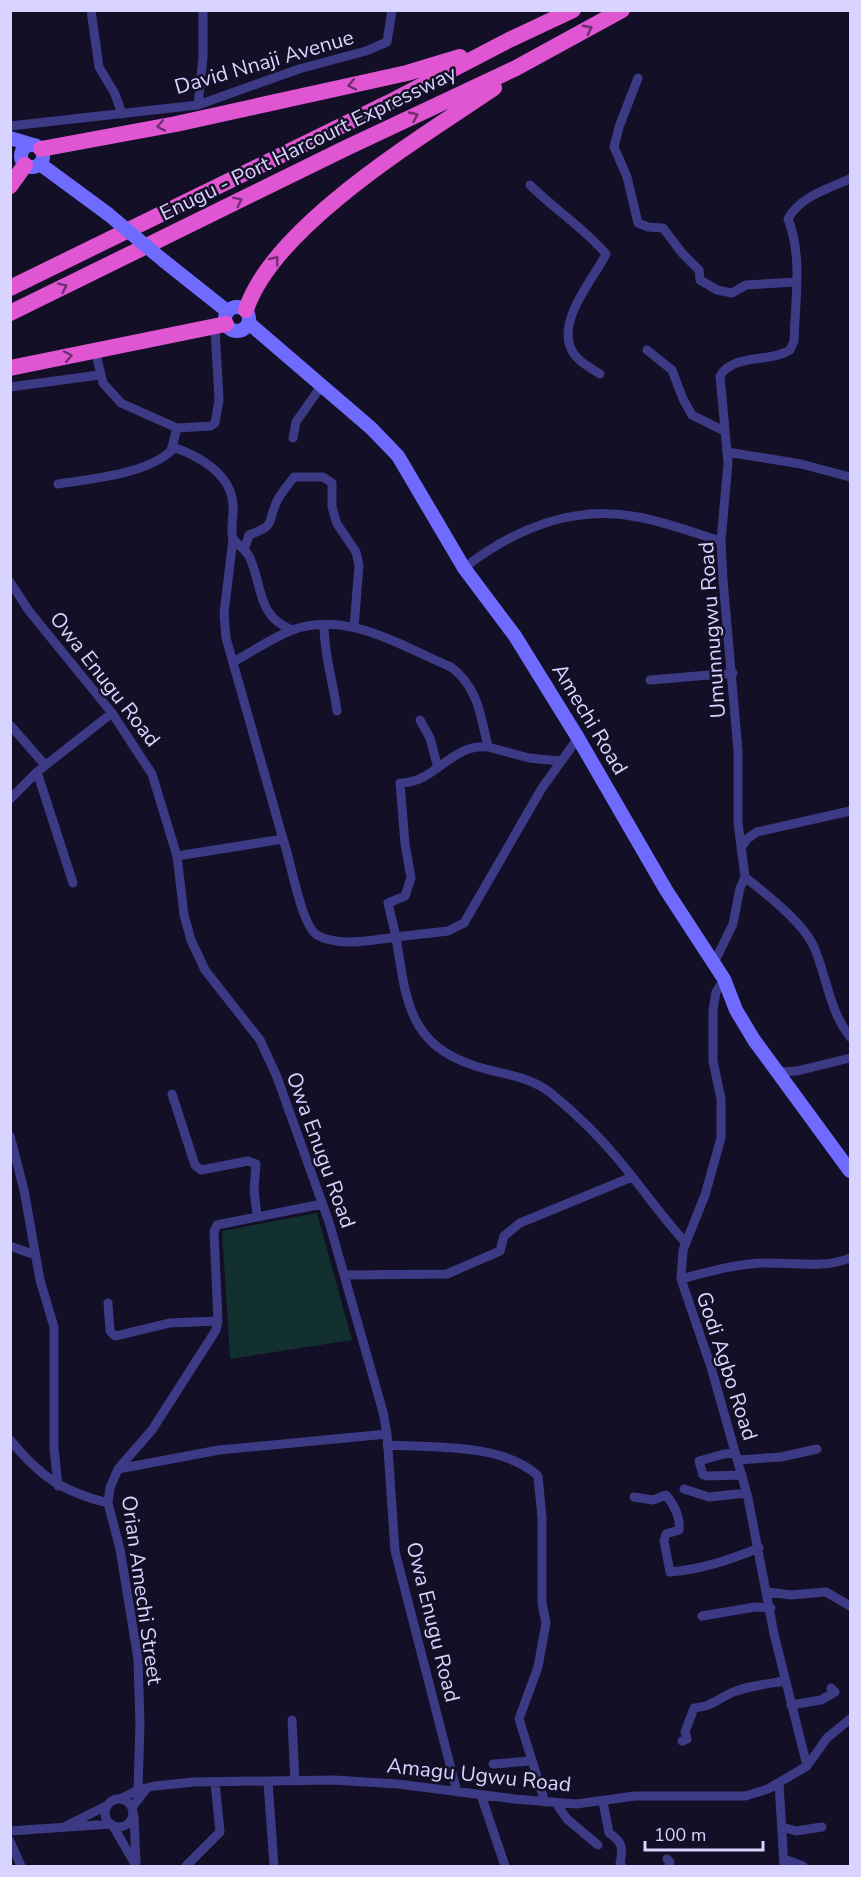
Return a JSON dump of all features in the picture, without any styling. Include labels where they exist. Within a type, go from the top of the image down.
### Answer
[{"type":"highway","points":[[10,288],[573,10]]},
{"type":"highway","name":"Enugu - Port Harcourt Expressway","points":[[10,313],[346,148],[516,69],[622,10]]},
{"type":"highway","points":[[10,186],[32,156],[407,73],[509,40]]},
{"type":"highway","points":[[248,317],[256,286],[288,245],[322,213],[368,173],[500,83],[516,69]]},
{"type":"highway","points":[[10,368],[223,321]]},
{"type":"main road","points":[[10,138],[164,261],[229,328],[239,331],[248,317],[235,306],[223,321]]},
{"type":"main road","points":[[10,147],[32,156]]},
{"type":"main road","name":"Amechi Road","points":[[248,317],[371,428],[398,456],[464,568],[514,636],[578,738],[713,965],[724,979],[736,1010],[850,1171]]},
{"type":"street","points":[[90,10],[99,67],[115,94],[122,114]]},
{"type":"street","points":[[198,105],[203,57],[203,10]]},
{"type":"street","name":"David Nnaji Avenue","points":[[10,126],[198,105],[288,73],[366,51],[387,42],[392,10]]},
{"type":"street","points":[[638,78],[619,127],[614,147],[627,177],[638,223],[648,227],[663,228],[682,253],[699,270],[700,280],[717,290],[732,293],[746,285],[796,282]]},
{"type":"street","name":"Umunnugwu Road","points":[[713,965],[733,924],[740,888],[746,877],[738,823],[738,751],[722,541],[728,474],[720,376],[733,364],[768,358],[790,350],[794,341],[796,282],[792,230],[788,219],[793,210],[807,199],[850,179]]},
{"type":"street","points":[[530,185],[549,204],[596,241],[606,254],[581,292],[567,338],[574,354],[600,374]]},
{"type":"street","points":[[95,350],[99,375],[108,393],[121,403],[177,428],[200,427],[215,423],[219,400],[223,321]]},
{"type":"street","points":[[647,350],[672,370],[692,414],[724,431]]},
{"type":"street","points":[[10,387],[99,375]]},
{"type":"street","points":[[293,438],[296,422],[321,385]]},
{"type":"street","points":[[58,484],[99,478],[165,456],[173,447],[177,428]]},
{"type":"street","points":[[173,447],[198,456],[217,472],[233,501],[233,538],[224,613],[226,638],[291,861],[303,914],[310,928],[318,935],[348,942],[448,931],[464,923],[560,761],[578,738]]},
{"type":"street","points":[[727,452],[801,464],[850,477]]},
{"type":"street","points":[[244,550],[249,535],[263,531],[272,521],[276,502],[294,477],[323,477],[332,483],[332,507],[337,524],[356,552],[359,565],[354,627]]},
{"type":"street","points":[[464,568],[510,538],[548,520],[566,517],[608,514],[638,517],[722,541]]},
{"type":"street","points":[[233,538],[244,550],[271,616],[280,626],[292,630]]},
{"type":"street","name":"Owa Enugu Road","points":[[10,582],[29,611],[112,712],[152,774],[177,856],[184,915],[198,958],[260,1040],[277,1077],[345,1275],[387,1434],[395,1551],[421,1658],[458,1792]]},
{"type":"street","points":[[233,662],[292,630],[324,625],[354,627],[451,667],[461,675],[470,685],[477,700],[488,747]]},
{"type":"street","points":[[324,625],[327,667],[334,689],[337,711]]},
{"type":"street","points":[[650,680],[733,673]]},
{"type":"street","points":[[10,799],[36,772],[112,712]]},
{"type":"street","points":[[420,720],[427,729],[438,768]]},
{"type":"street","points":[[10,725],[45,765]]},
{"type":"street","points":[[560,761],[530,758],[488,747],[464,749],[417,782],[400,783],[405,844],[411,878],[405,896],[388,903],[407,1002],[421,1033],[463,1061],[524,1078],[550,1092],[616,1156],[655,1209],[686,1243]]},
{"type":"street","points":[[36,772],[73,884]]},
{"type":"street","points":[[741,848],[747,839],[758,832],[850,811]]},
{"type":"street","points":[[177,856],[283,839]]},
{"type":"street","points":[[746,877],[807,933],[834,1012],[850,1037]]},
{"type":"street","name":"Godi Agbo Road","points":[[724,979],[716,992],[713,1010],[713,1061],[721,1099],[721,1138],[705,1195],[686,1243],[681,1279],[711,1367],[742,1475],[785,1681],[807,1766]]},
{"type":"street","points":[[778,1072],[850,1058]]},
{"type":"street","points":[[172,1094],[195,1166],[201,1170],[248,1161],[256,1164],[254,1190],[257,1215]]},
{"type":"street","points":[[10,1136],[24,1190],[35,1255],[54,1327],[55,1461],[58,1486]]},
{"type":"street","points":[[345,1275],[447,1274],[500,1251],[504,1236],[520,1223],[632,1177]]},
{"type":"street","name":"Orian Amechi Street","points":[[142,1789],[138,1659],[120,1549],[108,1503],[110,1488],[118,1469],[152,1430],[190,1367],[212,1339],[218,1321],[215,1229],[220,1222],[322,1204]]},
{"type":"street","points":[[10,1246],[35,1255]]},
{"type":"street","points":[[681,1279],[727,1268],[762,1263],[799,1264],[850,1258]]},
{"type":"street","points":[[108,1303],[110,1331],[115,1336],[169,1323],[218,1321]]},
{"type":"street","name":"Orian Amechi Street","points":[[118,1469],[219,1450],[387,1434]]},
{"type":"street","points":[[10,1440],[35,1468],[58,1486],[108,1503]]},
{"type":"street","points":[[387,1444],[496,1453],[520,1462],[538,1476],[542,1518],[542,1603],[546,1623],[538,1667],[519,1719],[545,1802]]},
{"type":"street","points":[[742,1475],[703,1475],[699,1461],[724,1454],[781,1457],[817,1449]]},
{"type":"street","points":[[684,1489],[709,1497],[746,1493]]},
{"type":"street","points":[[634,1497],[653,1500],[666,1495],[674,1507],[681,1522],[680,1530],[666,1534],[664,1541],[670,1572],[692,1571],[722,1563],[759,1548]]},
{"type":"street","points":[[768,1592],[791,1595],[826,1592],[850,1606]]},
{"type":"street","points":[[702,1616],[755,1607],[771,1608]]},
{"type":"street","points":[[682,1742],[687,1739],[685,1732],[694,1708],[715,1704],[729,1694],[754,1686],[785,1681]]},
{"type":"street","points":[[791,1705],[821,1700],[835,1692],[831,1688]]},
{"type":"street","name":"Amagu Ugwu Road","points":[[142,1789],[215,1782],[367,1781],[556,1803],[603,1802],[662,1795],[745,1796],[778,1783],[807,1766],[827,1738],[850,1719]]},
{"type":"street","points":[[292,1720],[295,1781]]},
{"type":"street","points":[[492,1764],[531,1761]]},
{"type":"street","points":[[186,1866],[220,1832],[215,1782]]},
{"type":"street","points":[[268,1782],[274,1866]]},
{"type":"street","points":[[778,1783],[784,1863],[803,1866]]},
{"type":"street","points":[[66,1826],[106,1806],[113,1800],[142,1789]]},
{"type":"street","points":[[10,1831],[66,1826],[126,1826],[142,1789]]},
{"type":"street","points":[[480,1795],[505,1866]]},
{"type":"street","points":[[122,1798],[133,1811],[136,1865]]},
{"type":"street","points":[[603,1802],[609,1833],[619,1839],[623,1846],[620,1864],[622,1866]]},
{"type":"street","points":[[556,1803],[567,1819],[598,1845]]},
{"type":"street","points":[[106,1806],[105,1816],[136,1865]]},
{"type":"street","points":[[782,1827],[796,1831],[822,1827]]},
{"type":"street","points":[[10,1841],[21,1866]]},
{"type":"green space","points":[[317,1213],[352,1340],[230,1359],[222,1231]]}]
